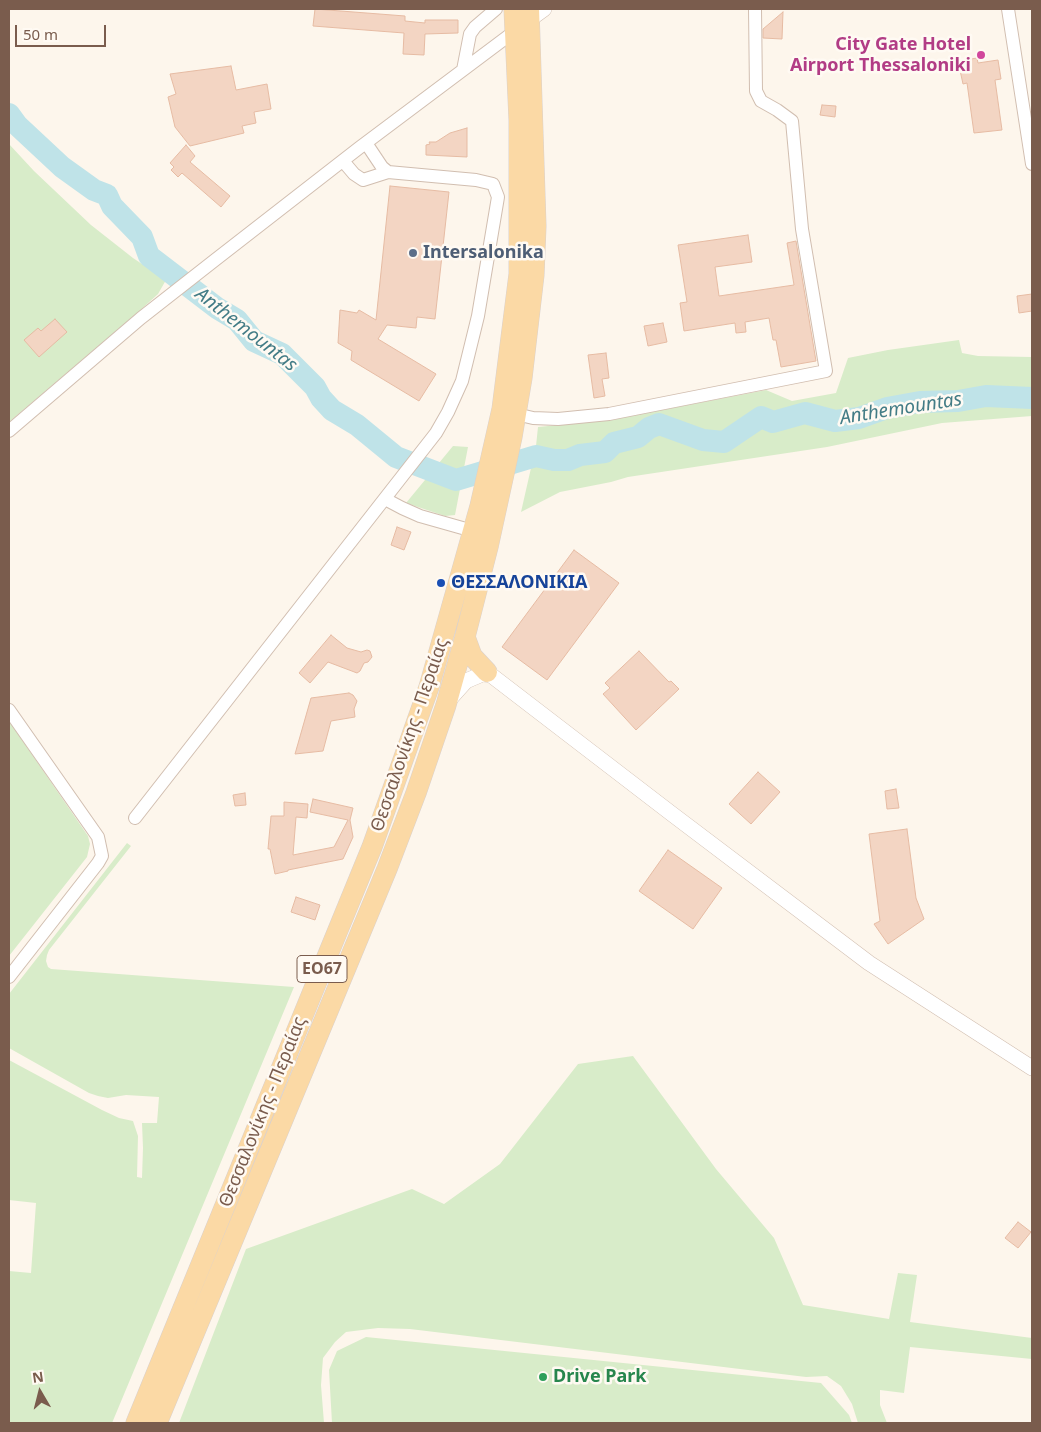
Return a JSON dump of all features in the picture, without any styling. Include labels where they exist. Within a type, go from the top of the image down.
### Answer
[{"type":"main road","name":"Θεσσαλονίκης - Περαίας","points":[[504,438],[516,414],[528,337],[536,240],[527,15]]},
{"type":"main road","name":"Θεσσαλονίκης - Περαίας","points":[[157,1423],[387,869],[416,793],[446,705],[465,637],[504,438],[508,364],[518,274],[527,15]]},
{"type":"main road","name":"Θεσσαλονίκης - Περαίας","points":[[136,1423],[372,847],[429,687],[473,531],[489,507]]},
{"type":"main road","points":[[465,637],[472,656],[487,672]]},
{"type":"street","points":[[463,70],[470,34],[475,27],[496,9]]},
{"type":"street","points":[[516,414],[533,418],[558,419],[609,414],[826,371],[802,230],[792,121],[761,101],[756,91],[755,9]]},
{"type":"street","points":[[1008,9],[1032,164]]},
{"type":"street","points":[[9,431],[214,260],[463,70],[527,15]]},
{"type":"street","points":[[366,143],[382,167],[388,172]]},
{"type":"street","points":[[135,818],[436,433],[453,403],[466,366],[478,316],[498,197],[493,184],[476,180],[388,172],[364,180],[354,174],[343,161]]},
{"type":"street","points":[[386,499],[420,516],[473,531]]},
{"type":"street","points":[[446,705],[466,681],[487,672],[869,963],[1032,1068]]},
{"type":"street","points":[[9,710],[98,837],[102,856],[9,977]]},
{"type":"green space","points":[[9,144],[34,171],[91,225],[133,258],[166,280],[158,294],[136,314],[9,422]]},
{"type":"green space","points":[[959,340],[962,353],[978,356],[1032,357],[1032,416],[942,423],[827,447],[628,477],[560,492],[521,512],[536,446],[538,427],[609,420],[766,390],[792,401],[836,393],[848,358]]},
{"type":"green space","points":[[453,446],[468,447],[455,515],[445,516],[406,503]]},
{"type":"green space","points":[[9,721],[88,836],[90,844],[87,857],[9,956]]},
{"type":"green space","points":[[127,843],[131,846],[49,950],[46,961],[48,967],[51,969],[294,987],[112,1423],[9,1423],[9,1271],[31,1273],[36,1203],[9,1200],[9,1060],[102,1110],[119,1118],[133,1121],[138,1136],[137,1177],[142,1178],[142,1123],[157,1123],[159,1097],[126,1095],[108,1098],[98,1096],[89,1093],[9,1048],[9,994]]},
{"type":"green space","points":[[633,1056],[716,1169],[774,1238],[803,1305],[889,1319],[898,1273],[917,1275],[910,1322],[1032,1338],[1032,1359],[910,1347],[904,1393],[880,1390],[880,1405],[887,1423],[858,1423],[852,1404],[841,1386],[827,1376],[806,1377],[410,1329],[378,1328],[346,1332],[335,1342],[323,1358],[321,1385],[324,1423],[179,1423],[246,1249],[412,1189],[444,1204],[500,1164],[578,1064]]},
{"type":"green space","name":"Drive Park","points":[[366,1337],[821,1383],[849,1415],[852,1423],[332,1423],[329,1370],[337,1351]]},
{"type":"building","points":[[315,9],[405,16],[405,21],[425,23],[425,20],[458,20],[458,33],[425,34],[424,55],[403,54],[404,33],[313,26]]},
{"type":"building","points":[[783,12],[782,39],[763,38],[763,29]]},
{"type":"building","points":[[977,58],[978,63],[998,60],[1001,79],[995,80],[1002,130],[974,133],[967,83],[963,84],[958,61]]},
{"type":"building","points":[[231,66],[236,90],[267,84],[271,109],[254,112],[256,123],[242,126],[244,133],[190,146],[175,127],[168,97],[176,94],[170,74]]},
{"type":"building","points":[[822,105],[836,106],[835,117],[820,115]]},
{"type":"building","points":[[467,128],[467,157],[426,155],[426,145],[430,144],[429,142],[436,142],[450,133]]},
{"type":"building","points":[[186,145],[195,156],[190,162],[230,196],[221,207],[182,173],[178,177],[171,170],[174,167],[170,163]]},
{"type":"building","name":"Intersalonika","points":[[390,186],[449,192],[435,319],[417,317],[416,328],[387,325],[378,339],[436,374],[419,401],[351,360],[352,351],[338,343],[340,310],[357,313],[359,310],[376,320]]},
{"type":"building","points":[[748,235],[752,262],[715,267],[719,296],[794,285],[787,243],[796,241],[816,361],[781,367],[776,340],[773,340],[769,318],[745,322],[746,332],[736,333],[735,323],[684,331],[680,303],[687,302],[678,245]]},
{"type":"building","points":[[1032,294],[1032,311],[1019,313],[1017,296]]},
{"type":"building","points":[[55,319],[67,332],[39,357],[24,340],[38,328],[41,331]]},
{"type":"building","points":[[663,323],[667,342],[648,346],[644,326]]},
{"type":"building","points":[[606,353],[609,378],[602,379],[605,396],[594,398],[588,355]]},
{"type":"building","points":[[397,527],[411,532],[404,550],[391,545]]},
{"type":"building","points":[[574,550],[619,583],[547,680],[502,647]]},
{"type":"building","points":[[331,635],[347,648],[361,652],[370,651],[372,657],[368,662],[364,663],[357,673],[328,662],[310,683],[299,673]]},
{"type":"building","points":[[639,651],[669,682],[671,681],[679,689],[636,730],[603,694],[610,688],[605,683]]},
{"type":"building","points":[[349,693],[357,701],[354,709],[355,717],[331,721],[323,751],[295,754],[311,698]]},
{"type":"building","points":[[758,772],[780,792],[751,824],[729,804]]},
{"type":"building","points":[[896,789],[899,808],[887,809],[885,791]]},
{"type":"building","points":[[245,793],[246,805],[235,806],[233,795]]},
{"type":"building","points":[[313,799],[353,808],[350,820],[353,837],[343,859],[275,874],[270,849],[268,849],[271,816],[284,816],[284,802],[308,804],[307,818],[296,817],[293,855],[334,847],[348,820],[310,812]]},
{"type":"building","points":[[907,829],[916,898],[924,919],[888,944],[874,924],[880,921],[869,834]]},
{"type":"building","points":[[668,850],[722,888],[693,929],[639,891]]},
{"type":"building","points":[[296,897],[320,905],[315,920],[291,912]]},
{"type":"building","points":[[1018,1222],[1031,1232],[1018,1248],[1005,1238]]},
{"type":"waterway","name":"Anthemountas","points":[[9,114],[17,125],[62,167],[94,190],[107,195],[112,206],[142,237],[149,256],[217,308],[237,320],[254,341],[282,354],[315,387],[321,398],[332,410],[357,425],[396,457],[456,480],[536,456],[554,460],[568,460],[580,455],[605,452],[614,443],[638,437],[649,428],[659,424],[703,440],[724,442],[761,417],[773,422],[805,413],[835,421],[859,418],[887,408],[920,402],[958,401],[986,396],[1032,398]]},
{"type":"place","name":"City Gate Hotel Airport Thessaloniki","points":[[981,55]]},
{"type":"place","name":"Intersalonika","points":[[413,253]]},
{"type":"place","name":"ΘΕΣΣΑΛΟΝΙΚΙΑ","points":[[441,583]]},
{"type":"place","name":"Drive Park","points":[[543,1377]]}]
